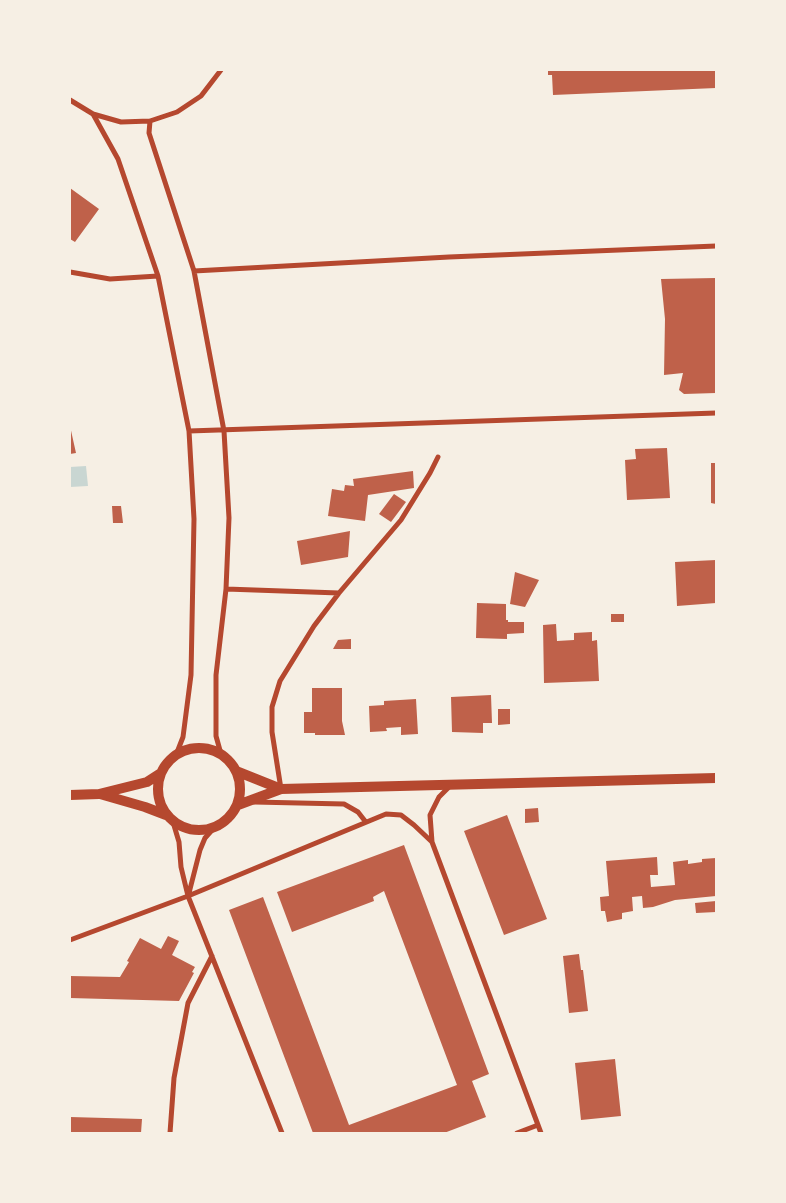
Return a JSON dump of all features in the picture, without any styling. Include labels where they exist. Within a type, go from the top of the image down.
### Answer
[{"type":"main road","points":[[99,794],[145,807],[170,818],[189,830],[213,829],[223,824],[232,816],[238,806],[240,782],[230,761],[210,749],[198,748],[186,750],[176,755],[167,763],[161,773],[158,785],[162,808],[170,818]]},
{"type":"main road","points":[[236,771],[282,790]]},
{"type":"main road","points":[[70,795],[99,794],[147,782],[161,773]]},
{"type":"main road","points":[[238,806],[282,790],[716,778]]},
{"type":"street","points":[[70,100],[93,114],[121,122],[150,121],[177,112],[202,96],[221,70]]},
{"type":"street","points":[[93,114],[118,159],[158,276],[190,431],[194,519],[192,675],[183,736],[176,755]]},
{"type":"street","points":[[150,121],[149,133],[194,271],[224,430],[229,518],[226,589],[216,675],[216,736],[221,754]]},
{"type":"street","points":[[194,271],[716,246]]},
{"type":"street","points":[[70,272],[110,279],[158,276]]},
{"type":"street","points":[[190,431],[716,413]]},
{"type":"street","points":[[282,790],[272,732],[272,707],[280,681],[314,626],[339,593],[401,520],[438,458]]},
{"type":"street","points":[[226,589],[339,593]]},
{"type":"street","points":[[450,786],[439,797],[430,815],[432,842],[541,1133]]},
{"type":"street","points":[[248,802],[344,804],[358,812],[365,822]]},
{"type":"street","points":[[70,940],[188,896],[386,814],[401,816],[432,842]]},
{"type":"street","points":[[170,818],[179,842],[181,867],[188,896],[282,1133]]},
{"type":"street","points":[[188,896],[200,850],[205,838],[213,829]]},
{"type":"street","points":[[170,1133],[174,1078],[188,1002],[212,956]]},
{"type":"street","points":[[517,1133],[538,1125]]},
{"type":"shaded area","points":[[86,466],[88,486],[70,487],[70,467]]},
{"type":"building","points":[[548,70],[716,70],[716,88],[553,95],[552,75],[548,75]]},
{"type":"building","points":[[70,188],[99,209],[75,242],[70,239]]},
{"type":"building","points":[[716,278],[716,393],[684,394],[679,390],[683,373],[664,375],[665,319],[661,279]]},
{"type":"building","points":[[70,426],[76,453],[70,454]]},
{"type":"building","points":[[667,448],[670,498],[627,500],[625,460],[636,459],[635,449]]},
{"type":"building","points":[[711,463],[716,463],[716,504],[711,503]]},
{"type":"building","points":[[413,471],[414,488],[368,495],[365,521],[328,516],[332,489],[344,491],[345,485],[354,486],[353,479]]},
{"type":"building","points":[[394,494],[406,502],[391,522],[379,514]]},
{"type":"building","points":[[112,506],[121,506],[123,523],[113,523]]},
{"type":"building","points":[[350,531],[348,557],[301,565],[297,541]]},
{"type":"building","points":[[716,560],[716,603],[677,606],[675,562]]},
{"type":"building","points":[[515,572],[539,580],[525,607],[510,604]]},
{"type":"building","points":[[477,603],[506,604],[506,620],[508,622],[524,622],[524,633],[507,634],[507,639],[476,638]]},
{"type":"building","points":[[611,614],[624,614],[624,622],[611,622]]},
{"type":"building","points":[[556,624],[557,641],[574,640],[574,633],[592,632],[592,641],[597,640],[599,681],[544,683],[543,625]]},
{"type":"building","points":[[351,639],[351,649],[333,649],[338,640]]},
{"type":"building","points":[[312,688],[342,688],[342,721],[345,735],[304,733],[304,712],[312,712]]},
{"type":"building","points":[[491,695],[492,723],[483,723],[483,733],[452,732],[451,697]]},
{"type":"building","points":[[416,699],[418,734],[401,735],[401,727],[386,728],[387,731],[370,732],[369,706],[384,705],[384,701]]},
{"type":"building","points":[[498,709],[510,709],[510,724],[498,725]]},
{"type":"building","points":[[538,808],[539,822],[525,823],[525,809]]},
{"type":"building","points":[[507,815],[547,919],[504,935],[464,831]]},
{"type":"building","points":[[404,845],[489,1074],[472,1081],[486,1117],[444,1133],[313,1133],[229,910],[263,897],[349,1125],[457,1085],[384,891],[373,897],[374,901],[292,932],[277,892]]},
{"type":"building","points":[[657,857],[658,875],[650,875],[651,887],[675,885],[673,862],[688,860],[688,864],[702,862],[702,859],[716,858],[716,896],[675,900],[643,908],[642,896],[632,897],[633,911],[622,913],[622,919],[607,922],[605,911],[601,911],[600,897],[609,896],[606,861]]},
{"type":"building","points":[[716,901],[716,912],[696,913],[695,903]]},
{"type":"building","points":[[168,936],[179,941],[172,955],[195,967],[192,972],[194,973],[179,1001],[70,998],[70,976],[120,977],[140,938],[161,949]]},
{"type":"building","points":[[579,954],[588,1011],[569,1013],[563,956]]},
{"type":"building","points":[[615,1059],[621,1116],[581,1120],[575,1063]]},
{"type":"building","points":[[70,1117],[142,1119],[141,1133],[70,1133]]}]
